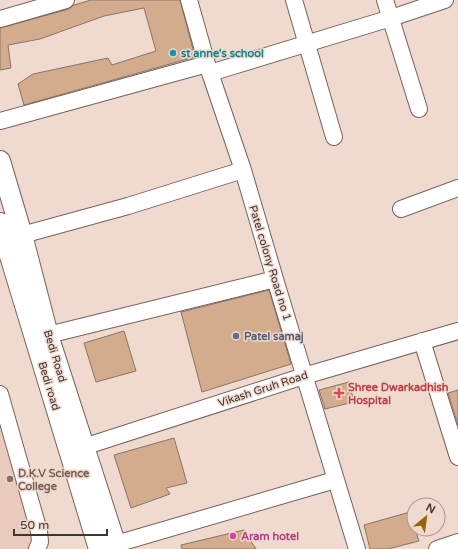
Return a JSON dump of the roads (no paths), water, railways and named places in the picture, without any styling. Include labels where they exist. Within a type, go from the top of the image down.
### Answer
[{"type":"main road","name":"Bedi Road","points":[[0,161],[22,235],[76,449]]},
{"type":"main road","name":"Bedi road","points":[[0,223],[7,268],[76,449],[110,547]]},
{"type":"street","points":[[0,19],[66,0]]},
{"type":"street","name":"Patel colony Road no 1","points":[[189,0],[209,68],[243,170],[356,549]]},
{"type":"street","points":[[294,0],[334,136]]},
{"type":"street","points":[[385,0],[419,109]]},
{"type":"street","points":[[0,121],[307,43],[391,18],[444,0]]},
{"type":"street","points":[[22,235],[128,206],[243,170]]},
{"type":"street","points":[[401,209],[458,188]]},
{"type":"street","points":[[48,335],[275,280]]},
{"type":"street","name":"Vikash Gruh Road","points":[[76,449],[304,376],[458,331]]},
{"type":"street","points":[[422,341],[458,457]]},
{"type":"street","points":[[0,394],[39,531],[40,542],[37,549]]},
{"type":"street","points":[[110,547],[335,480]]},
{"type":"street","points":[[437,549],[458,542]]},
{"type":"place","name":"st anne's school","points":[[173,53]]},
{"type":"place","name":"Patel samaj","points":[[236,336]]},
{"type":"place","name":"Shree Dwarkadhish Hospital","points":[[339,393]]},
{"type":"place","name":"D.K.V Science College","points":[[10,479]]},
{"type":"place","name":"Aram hotel","points":[[233,536]]}]
